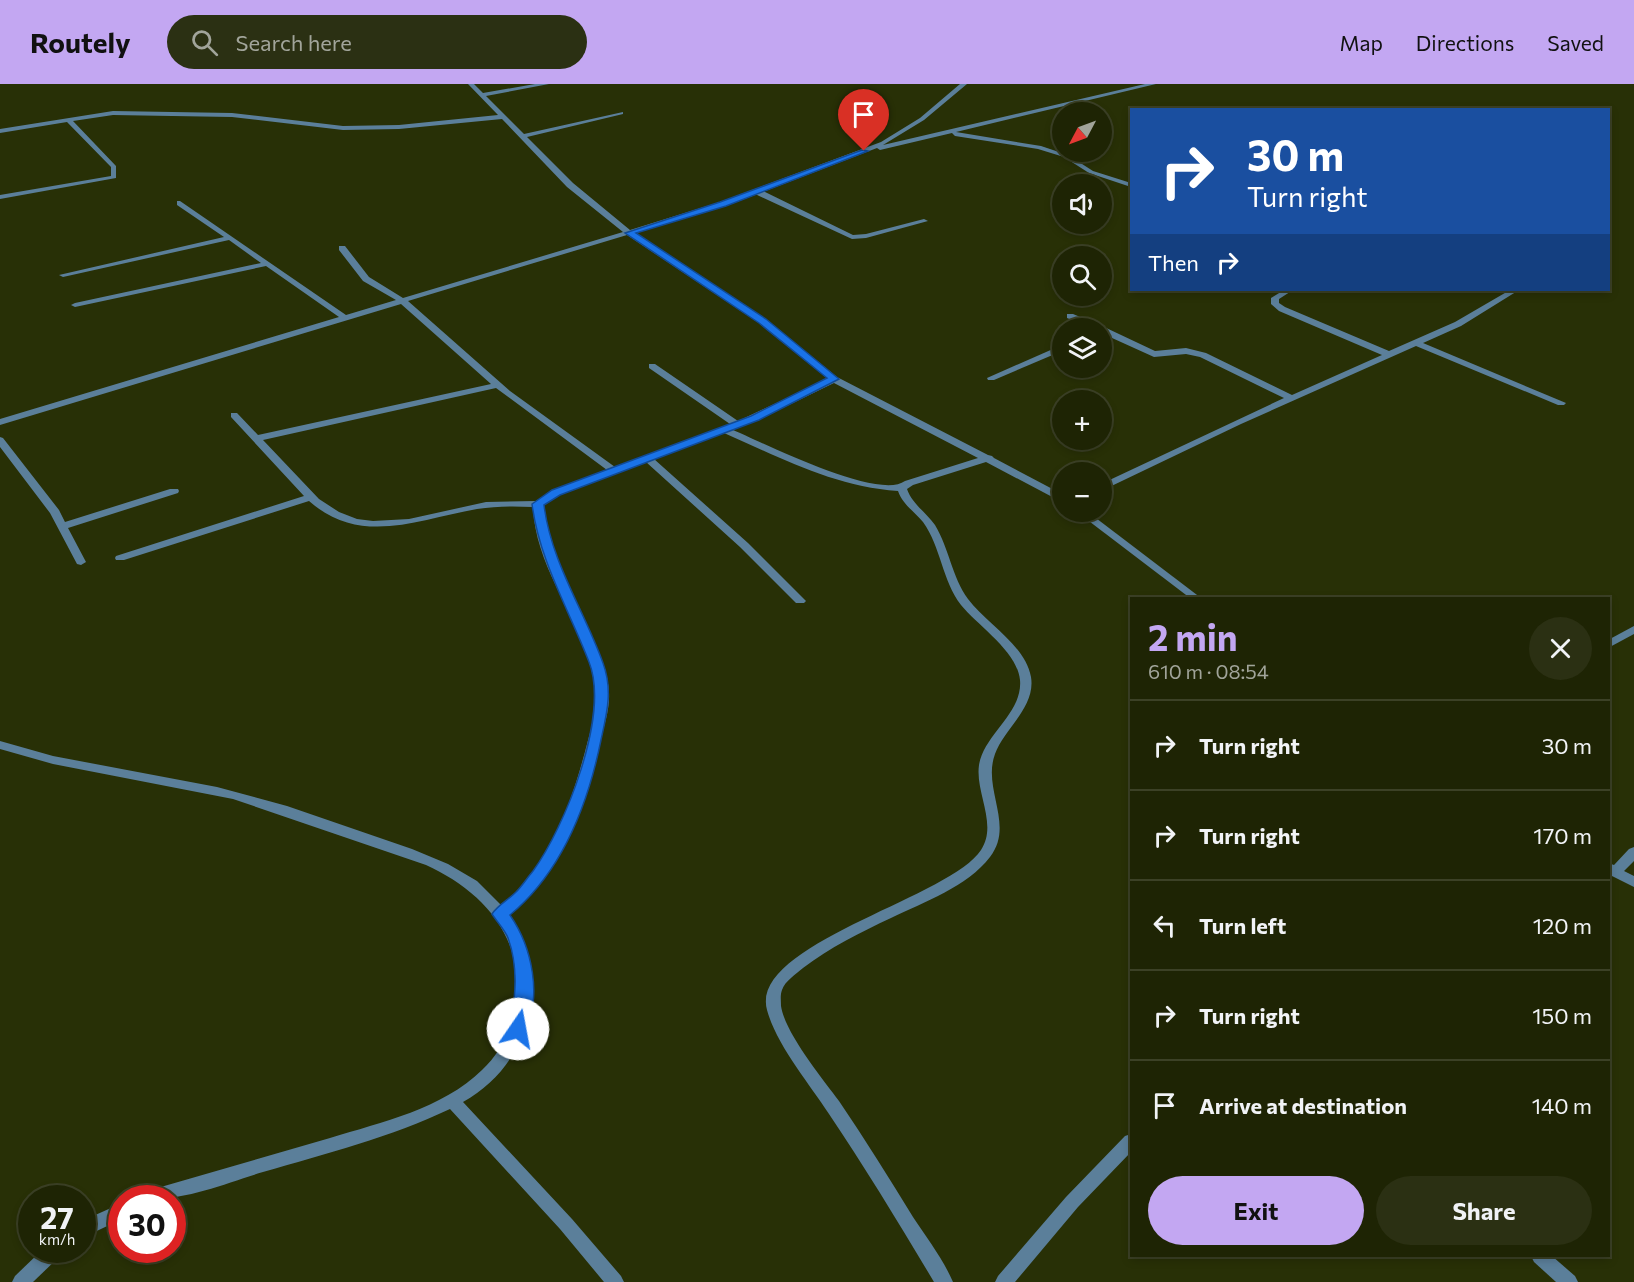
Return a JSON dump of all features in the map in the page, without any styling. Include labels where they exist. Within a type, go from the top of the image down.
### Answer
[{"type":"street","points":[[471,84],[570,185],[630,233],[753,315],[834,379],[1052,493]]},
{"type":"street","points":[[481,95],[546,84]]},
{"type":"street","points":[[0,422],[630,233],[758,192],[864,151],[922,119],[964,84]]},
{"type":"street","points":[[864,151],[1154,84]]},
{"type":"street","points":[[0,131],[113,112],[201,114],[322,126],[369,128],[502,117]]},
{"type":"street","points":[[521,137],[621,113]]},
{"type":"street","points":[[0,197],[114,177],[114,167],[67,119]]},
{"type":"street","points":[[945,133],[1039,147],[1066,156],[1090,171],[1130,185]]},
{"type":"street","points":[[758,192],[852,237],[866,236],[924,221]]},
{"type":"street","points":[[180,203],[344,317]]},
{"type":"street","points":[[63,275],[229,238]]},
{"type":"street","points":[[342,248],[366,279],[403,301],[498,385],[613,470]]},
{"type":"street","points":[[75,305],[266,264]]},
{"type":"street","points":[[1287,291],[1275,298],[1275,304],[1282,309],[1390,356]]},
{"type":"street","points":[[1112,483],[1292,398],[1458,324],[1513,291]]},
{"type":"street","points":[[1070,316],[1074,318]]},
{"type":"street","points":[[1112,335],[1154,354],[1186,351],[1203,355],[1292,398]]},
{"type":"street","points":[[1417,343],[1561,403]]},
{"type":"street","points":[[991,378],[1052,352]]},
{"type":"street","points":[[652,366],[738,425]]},
{"type":"street","points":[[234,415],[311,497],[329,512],[378,526],[478,506],[538,504],[556,493],[613,470],[738,425],[834,379]]},
{"type":"street","points":[[255,439],[498,385]]},
{"type":"street","points":[[726,430],[840,479],[864,485],[902,488],[909,483],[989,458]]},
{"type":"street","points":[[0,440],[44,496],[63,526],[81,562]]},
{"type":"street","points":[[647,458],[744,544],[800,601]]},
{"type":"street","points":[[902,488],[904,497],[927,520],[935,532],[963,600],[1016,656],[1026,670],[1026,686],[1022,699],[992,745],[985,763],[984,782],[992,805],[994,830],[988,851],[972,867],[949,882],[866,925],[785,974],[774,990],[773,1007],[798,1054],[944,1282]]},
{"type":"street","points":[[63,526],[174,491]]},
{"type":"street","points":[[120,558],[311,497]]},
{"type":"street","points":[[501,914],[523,896],[541,872],[574,811],[587,774],[602,702],[603,688],[593,654],[553,564],[540,523],[538,504]]},
{"type":"street","points":[[1095,522],[1195,597]]},
{"type":"street","points":[[1610,644],[1634,629]]},
{"type":"street","points":[[0,745],[98,769],[217,791],[290,811],[444,867],[479,890],[501,914],[516,936],[524,974],[524,1003],[518,1029],[503,1056],[481,1082],[453,1102],[420,1115],[285,1159],[186,1187]]},
{"type":"street","points":[[1634,852],[1611,870],[1634,882]]},
{"type":"street","points":[[453,1102],[566,1224],[615,1282]]},
{"type":"street","points":[[1004,1282],[1072,1202],[1130,1142]]},
{"type":"street","points":[[1541,1257],[1569,1282]]},
{"type":"street","points":[[21,1282],[41,1263]]},
{"type":"route","points":[[518,1029],[524,1003],[524,974],[516,936],[501,914],[523,896],[541,872],[574,811],[587,774],[598,726],[603,688],[584,628],[553,564],[540,523],[538,504],[556,493],[613,470],[755,418],[834,379],[762,321],[630,233],[723,204],[864,151]]}]
